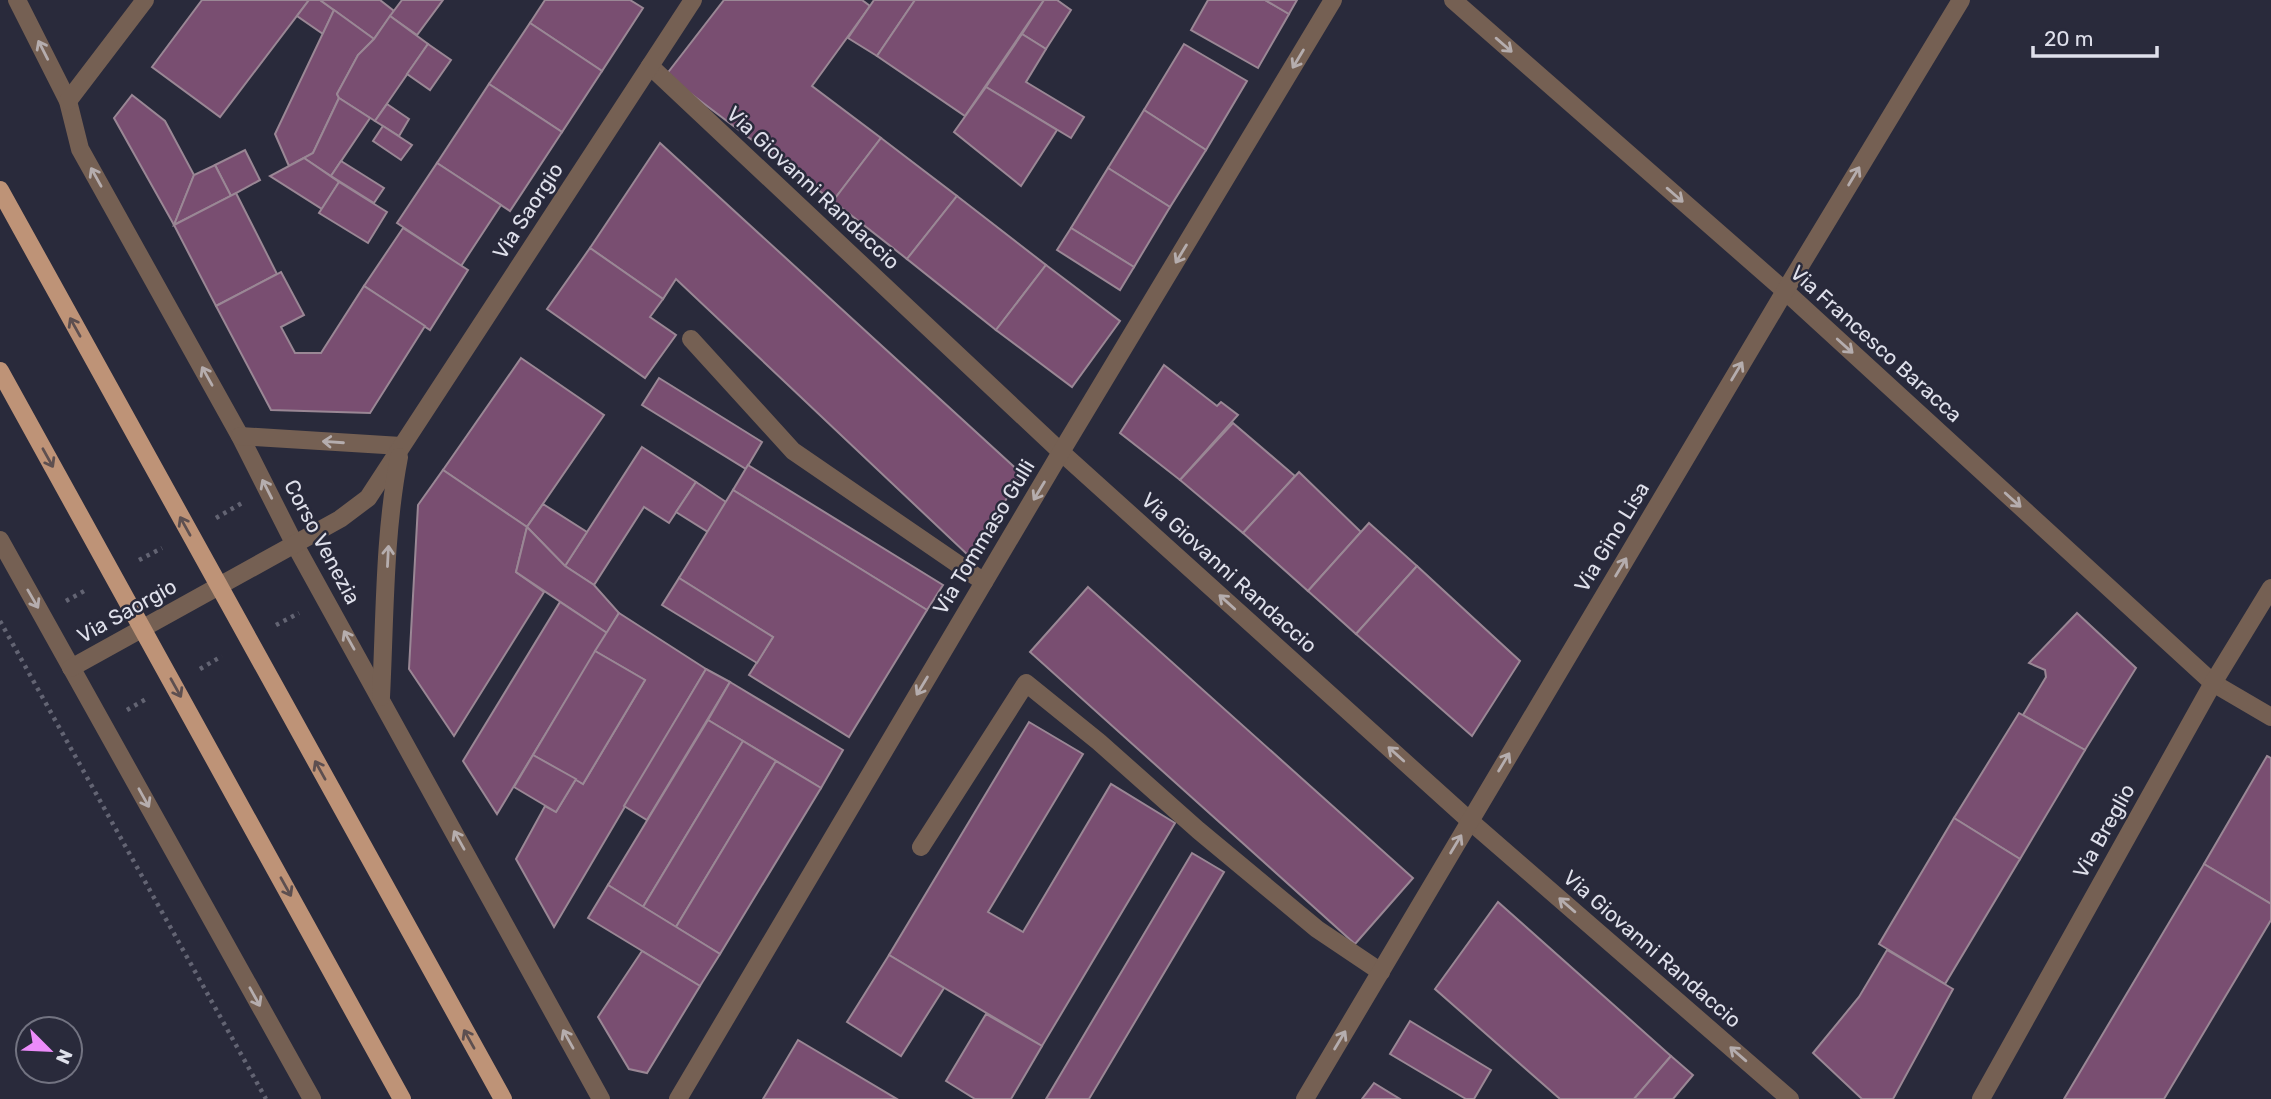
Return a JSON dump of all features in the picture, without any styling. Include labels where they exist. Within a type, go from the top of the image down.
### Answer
[{"type":"main road","points":[[0,190],[502,1099]]},
{"type":"main road","points":[[0,371],[402,1099]]},
{"type":"street","name":"Corso Venezia","points":[[16,0],[68,101],[80,149],[240,436],[295,543],[601,1099]]},
{"type":"street","points":[[68,101],[145,0]]},
{"type":"street","name":"Via Saorgio","points":[[71,668],[340,519],[368,498],[693,0]]},
{"type":"street","name":"Via Tommaso Gulli","points":[[678,1099],[1061,452],[1333,0]]},
{"type":"street","name":"Via Francesco Baracca","points":[[1453,0],[1784,291],[2213,683],[2271,717]]},
{"type":"street","name":"Via Gino Lisa","points":[[1305,1099],[1784,291],[1961,0]]},
{"type":"street","name":"Via Giovanni Randaccio","points":[[650,66],[1061,452],[1470,821],[1790,1099]]},
{"type":"street","points":[[691,339],[793,451],[984,582]]},
{"type":"street","points":[[240,436],[401,446]]},
{"type":"street","name":"Via Saorgio","points":[[381,697],[391,503],[401,446]]},
{"type":"street","points":[[0,540],[312,1099]]},
{"type":"street","name":"Via Breglio","points":[[1981,1099],[2213,683],[2271,587]]},
{"type":"street","points":[[921,846],[1026,682],[1317,929],[1381,972]]},
{"type":"path","points":[[7,634],[268,489]]},
{"type":"path","points":[[68,743],[325,598]]},
{"type":"path","points":[[0,621],[266,1099]]},
{"type":"building","points":[[202,0],[309,0],[220,117],[152,67]]},
{"type":"building","points":[[309,0],[320,0],[334,10],[323,34],[297,16]]},
{"type":"building","points":[[320,0],[380,0],[394,11],[374,39]]},
{"type":"building","points":[[402,0],[443,0],[417,35],[390,16]]},
{"type":"building","points":[[545,0],[630,0],[643,8],[602,71],[530,23]]},
{"type":"building","points":[[724,0],[862,0],[870,6],[812,86],[881,138],[833,201],[666,75]]},
{"type":"building","points":[[874,0],[915,0],[877,56],[848,38]]},
{"type":"building","points":[[915,0],[1044,0],[965,116],[877,56]]},
{"type":"building","points":[[1044,0],[1057,0],[1071,10],[1046,49],[1022,34]]},
{"type":"building","points":[[1208,0],[1265,0],[1289,14],[1258,68],[1191,30]]},
{"type":"building","points":[[1265,0],[1297,0],[1289,14]]},
{"type":"building","points":[[334,10],[374,39],[358,55],[337,94],[339,98],[313,153],[289,166],[275,134]]},
{"type":"building","points":[[390,16],[428,44],[375,121],[339,98],[337,94],[358,55],[374,39]]},
{"type":"building","points":[[530,23],[602,71],[562,132],[489,84]]},
{"type":"building","points":[[1022,34],[1046,49],[1026,82],[1084,117],[1071,138],[986,87]]},
{"type":"building","points":[[428,44],[451,60],[430,90],[407,74]]},
{"type":"building","points":[[1184,44],[1247,81],[1206,150],[1144,110]]},
{"type":"building","points":[[489,84],[562,132],[510,211],[437,163]]},
{"type":"building","points":[[986,87],[1057,130],[1021,186],[954,132]]},
{"type":"building","points":[[132,95],[165,121],[194,175],[174,225],[114,118]]},
{"type":"building","points":[[339,98],[370,118],[331,176],[304,158],[313,153]]},
{"type":"building","points":[[387,104],[409,119],[399,136],[375,121]]},
{"type":"building","points":[[1144,110],[1206,150],[1170,207],[1108,168]]},
{"type":"building","points":[[383,126],[412,145],[401,160],[373,141]]},
{"type":"building","points":[[881,138],[957,196],[907,259],[833,201]]},
{"type":"building","points":[[660,143],[1022,474],[970,557],[676,279],[663,299],[590,248]]},
{"type":"building","points":[[245,150],[260,180],[231,196],[215,165]]},
{"type":"building","points":[[304,158],[339,182],[322,209],[270,176]]},
{"type":"building","points":[[341,161],[384,188],[374,203],[331,176]]},
{"type":"building","points":[[437,163],[501,205],[461,266],[397,223]]},
{"type":"building","points":[[215,165],[231,196],[174,225],[194,175]]},
{"type":"building","points":[[1108,168],[1170,207],[1134,267],[1071,228]]},
{"type":"building","points":[[339,182],[387,212],[368,243],[319,213]]},
{"type":"building","points":[[236,193],[277,274],[216,306],[174,225]]},
{"type":"building","points":[[957,196],[1046,265],[996,330],[907,259]]},
{"type":"building","points":[[403,228],[468,270],[430,330],[364,286]]},
{"type":"building","points":[[1071,228],[1134,267],[1120,290],[1057,250]]},
{"type":"building","points":[[590,248],[663,299],[650,317],[676,335],[645,378],[547,309]]},
{"type":"building","points":[[1046,265],[1120,321],[1072,387],[996,330]]},
{"type":"building","points":[[281,272],[304,315],[281,327],[295,353],[321,353],[364,286],[425,326],[370,413],[271,410],[216,306]]},
{"type":"building","points":[[521,358],[604,415],[527,527],[443,470]]},
{"type":"building","points":[[1164,365],[1217,406],[1221,402],[1238,415],[1180,480],[1120,433]]},
{"type":"building","points":[[659,378],[762,442],[746,469],[642,405]]},
{"type":"building","points":[[1233,423],[1295,476],[1243,533],[1180,480]]},
{"type":"building","points":[[642,447],[696,482],[669,523],[644,507],[594,585],[565,566]]},
{"type":"building","points":[[748,465],[943,585],[927,610],[733,490]]},
{"type":"building","points":[[443,470],[527,527],[516,572],[544,592],[454,736],[409,669],[418,505]]},
{"type":"building","points":[[1299,472],[1361,532],[1308,591],[1243,533]]},
{"type":"building","points":[[696,482],[726,502],[708,532],[676,512]]},
{"type":"building","points":[[733,490],[927,610],[849,737],[749,675],[773,637],[679,578]]},
{"type":"building","points":[[543,504],[587,532],[565,566],[527,527]]},
{"type":"building","points":[[1369,523],[1417,566],[1356,634],[1308,591]]},
{"type":"building","points":[[527,527],[565,566],[594,585],[619,613],[607,633],[516,572]]},
{"type":"building","points":[[1417,566],[1520,661],[1472,736],[1356,634]]},
{"type":"building","points":[[679,578],[773,637],[757,663],[662,605]]},
{"type":"building","points":[[1088,587],[1413,878],[1355,944],[1030,652]]},
{"type":"building","points":[[560,602],[607,633],[497,814],[463,761]]},
{"type":"building","points":[[619,613],[706,669],[554,927],[516,859],[545,806],[556,812],[576,779],[583,784],[645,680],[595,651]]},
{"type":"building","points":[[2077,613],[2136,668],[2085,750],[2023,715],[2046,677],[2045,670],[2029,663]]},
{"type":"building","points":[[595,651],[645,680],[583,784],[533,755]]},
{"type":"building","points":[[706,669],[730,682],[647,820],[624,806]]},
{"type":"building","points":[[730,682],[843,750],[821,788],[708,720]]},
{"type":"building","points":[[2019,713],[2085,750],[2020,859],[1954,818]]},
{"type":"building","points":[[708,720],[743,741],[643,907],[608,885]]},
{"type":"building","points":[[1029,722],[1083,754],[988,912],[1023,932],[1111,784],[1175,823],[1042,1046],[889,955]]},
{"type":"building","points":[[743,741],[776,761],[676,927],[643,907]]},
{"type":"building","points":[[533,755],[576,779],[556,812],[514,787]]},
{"type":"building","points":[[2267,756],[2271,758],[2271,904],[2204,864]]},
{"type":"building","points":[[776,761],[821,788],[720,954],[676,927]]},
{"type":"building","points":[[1954,818],[2020,859],[1945,984],[1879,944]]},
{"type":"building","points":[[1192,853],[1224,872],[1089,1099],[1046,1099]]},
{"type":"building","points":[[2204,864],[2271,904],[2271,920],[2164,1099],[2064,1099]]},
{"type":"building","points":[[608,885],[720,954],[700,986],[588,918]]},
{"type":"building","points":[[1498,902],[1671,1056],[1634,1099],[1560,1099],[1435,989]]},
{"type":"building","points":[[1887,950],[1953,989],[1893,1099],[1862,1099],[1813,1053],[1859,997]]},
{"type":"building","points":[[642,951],[700,986],[647,1073],[629,1069],[598,1017]]},
{"type":"building","points":[[889,955],[944,988],[901,1056],[847,1022]]},
{"type":"building","points":[[986,1014],[1042,1046],[1011,1099],[975,1099],[946,1081]]},
{"type":"building","points":[[1410,1021],[1491,1070],[1474,1099],[1466,1099],[1390,1054]]},
{"type":"building","points":[[798,1040],[897,1099],[763,1099]]},
{"type":"building","points":[[1671,1056],[1693,1075],[1673,1099],[1634,1099]]},
{"type":"building","points":[[1374,1083],[1400,1099],[1362,1099]]}]
